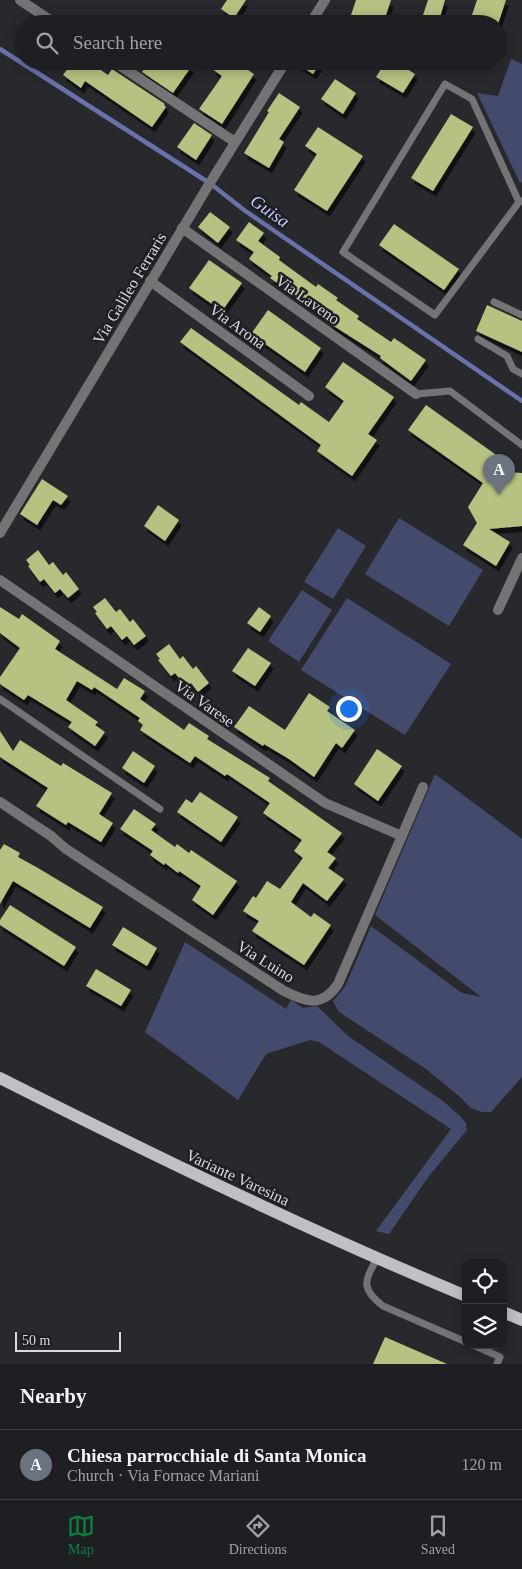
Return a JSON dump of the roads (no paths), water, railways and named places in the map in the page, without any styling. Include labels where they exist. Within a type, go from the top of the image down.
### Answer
[{"type":"main road","name":"Variante Varesina","points":[[0,1078],[161,1159],[377,1260],[462,1294]]},
{"type":"main road","points":[[507,1314],[522,1320]]},
{"type":"street","points":[[20,0],[42,15]]},
{"type":"street","points":[[316,15],[325,0]]},
{"type":"street","points":[[127,70],[235,142]]},
{"type":"street","name":"Via Galileo Ferraris","points":[[0,533],[182,228],[280,70]]},
{"type":"street","name":"Via Laveno","points":[[182,228],[416,394]]},
{"type":"street","name":"Via Arona","points":[[150,281],[309,396]]},
{"type":"street","points":[[498,610],[522,558]]},
{"type":"street","name":"Via Varese","points":[[0,580],[325,804],[402,836]]},
{"type":"street","name":"Via Luino","points":[[0,802],[46,832],[74,854],[267,980],[294,996],[310,1001],[322,1000],[338,984],[423,787]]},
{"type":"lane","points":[[445,84],[472,99],[520,201],[435,315],[343,252],[445,84]]},
{"type":"lane","points":[[494,302],[522,315]]},
{"type":"lane","points":[[478,339],[507,356],[513,368],[522,374]]},
{"type":"lane","points":[[416,394],[450,391],[522,445]]},
{"type":"lane","points":[[0,699],[160,809]]},
{"type":"lane","points":[[377,1260],[368,1274],[366,1286],[373,1299],[383,1306],[462,1340]]},
{"type":"lane","points":[[482,1349],[500,1357],[498,1364]]},
{"type":"waterway","name":"Guisa","points":[[0,49],[15,59]]},
{"type":"waterway","name":"Guisa","points":[[33,70],[211,184],[244,210],[522,401]]},
{"type":"place","name":"Chiesa parrocchiale di Santa Monica","points":[[499,495]]}]
